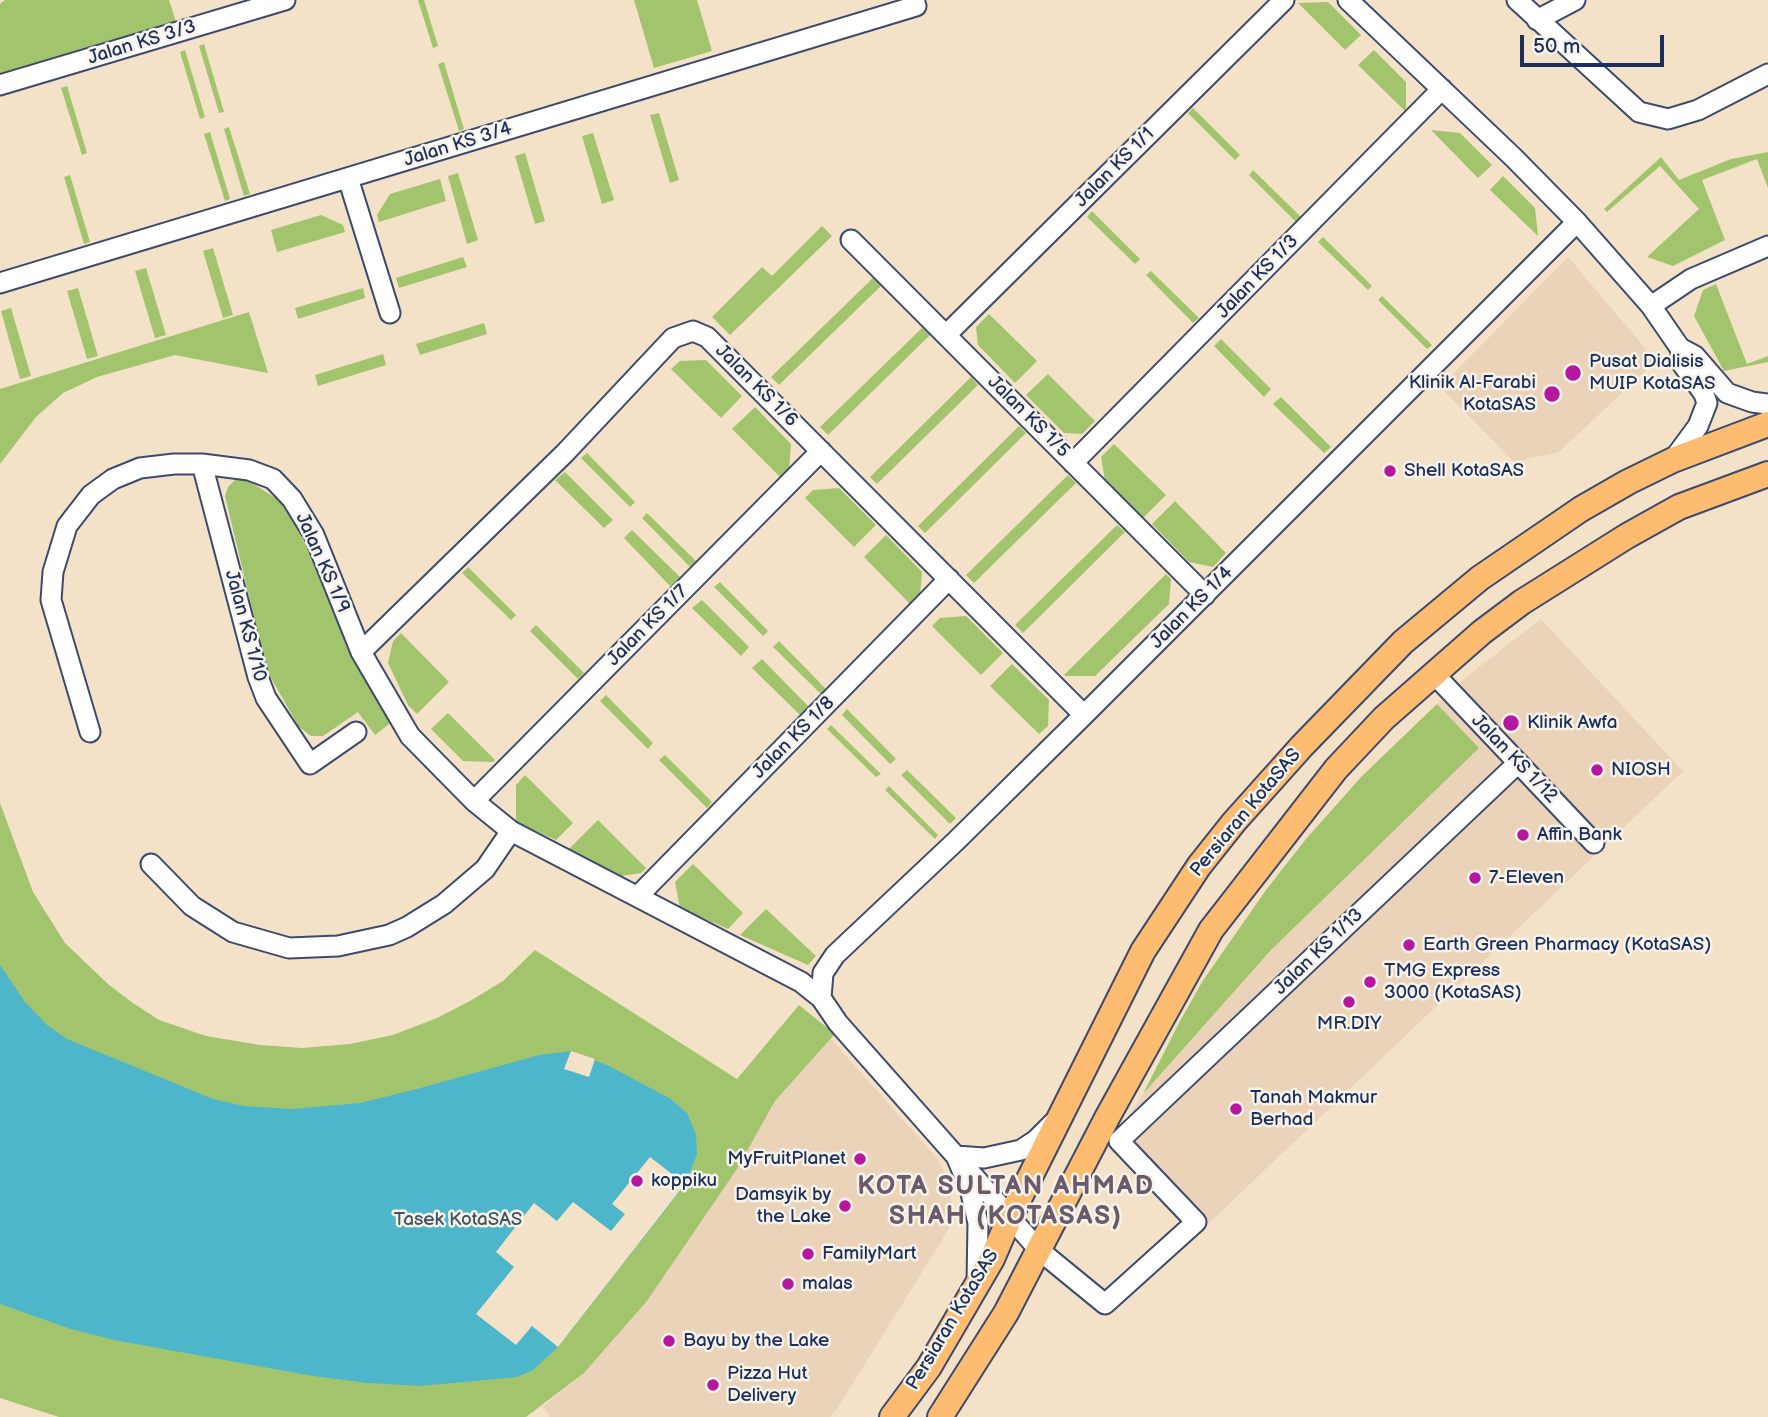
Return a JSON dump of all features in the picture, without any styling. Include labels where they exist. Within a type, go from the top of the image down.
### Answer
[{"type":"main road","name":"Persiaran KotaSAS","points":[[892,1417],[929,1367],[992,1259],[1010,1217],[1143,951],[1199,866],[1234,822],[1302,746],[1403,642],[1480,578],[1581,509],[1673,460],[1768,424]]},
{"type":"main road","name":"Persiaran KotaSAS","points":[[940,1417],[999,1324],[1108,1116],[1211,930],[1336,769],[1384,718],[1502,616],[1627,536],[1679,508],[1768,474]]},
{"type":"street","name":"Jalan KS 3/3","points":[[0,85],[285,0]]},
{"type":"street","name":"Jalan KS 1/1","points":[[946,335],[1284,0]]},
{"type":"street","points":[[1349,0],[1577,222],[1651,306],[1680,348],[1683,365],[1704,394],[1707,403],[1698,426],[1673,460]]},
{"type":"street","points":[[1517,0],[1639,112],[1668,119],[1698,110],[1768,74]]},
{"type":"street","points":[[1536,20],[1575,0]]},
{"type":"street","name":"Jalan KS 3/4","points":[[0,283],[915,3]]},
{"type":"street","name":"Jalan KS 1/3","points":[[1073,463],[1442,89]]},
{"type":"street","points":[[348,178],[390,313]]},
{"type":"street","name":"Jalan KS 1/4","points":[[821,998],[824,974],[835,955],[1084,715],[1577,222]]},
{"type":"street","name":"Jalan KS 1/5","points":[[851,240],[1205,595]]},
{"type":"street","points":[[1651,306],[1691,279],[1768,246]]},
{"type":"street","name":"Jalan KS 1/6","points":[[361,652],[565,453],[673,338],[693,331],[707,337],[1084,715]]},
{"type":"street","points":[[1680,348],[1695,356],[1727,393],[1752,402],[1768,404]]},
{"type":"street","name":"Jalan KS 1/7","points":[[474,801],[821,451]]},
{"type":"street","name":"Jalan KS 1/9","points":[[90,732],[51,600],[52,572],[67,526],[91,495],[113,479],[140,468],[202,464],[249,470],[273,479],[292,499],[314,535],[361,652],[410,736],[474,801],[511,831],[801,982],[821,998],[838,1023],[1040,1250],[1105,1304],[1196,1222],[1119,1141]]},
{"type":"street","name":"Jalan KS 1/10","points":[[202,464],[258,677],[266,698],[310,764],[355,732]]},
{"type":"street","name":"Jalan KS 1/8","points":[[638,896],[949,579]]},
{"type":"street","name":"Jalan KS 1/12","points":[[1434,674],[1594,843]]},
{"type":"street","name":"Jalan KS 1/13","points":[[1119,1141],[1518,763]]},
{"type":"street","points":[[151,864],[192,906],[233,932],[289,948],[338,946],[389,935],[408,927],[444,904],[485,869],[511,831]]},
{"type":"street","points":[[977,1285],[978,1223],[970,1189],[956,1156],[984,1158],[1021,1150],[1053,1124],[1065,1105]]},
{"type":"shaded area","points":[[1568,257],[1656,361],[1559,452],[1514,462],[1440,387]]},
{"type":"shaded area","points":[[1541,619],[1683,771],[1202,1230],[1121,1129],[1143,1094],[1271,950],[1478,748],[1437,704],[1465,678]]},
{"type":"shaded area","points":[[831,1039],[938,1159],[948,1179],[955,1219],[837,1409],[830,1417],[550,1417],[543,1406],[584,1373],[647,1301],[737,1169],[775,1101]]},
{"type":"green space","points":[[5,0],[169,0],[177,25],[0,78],[0,4]]},
{"type":"green space","points":[[418,0],[424,0],[438,46],[433,48]]},
{"type":"green space","points":[[634,0],[697,0],[712,51],[654,68]]},
{"type":"green space","points":[[1328,2],[1361,35],[1345,50],[1298,3]]},
{"type":"green space","points":[[204,44],[224,112],[219,113],[199,46]]},
{"type":"green space","points":[[185,50],[205,117],[200,119],[180,52]]},
{"type":"green space","points":[[1374,50],[1406,82],[1406,112],[1358,65]]},
{"type":"green space","points":[[444,62],[464,129],[459,131],[438,64]]},
{"type":"green space","points":[[67,86],[87,153],[82,155],[61,88]]},
{"type":"green space","points":[[1193,108],[1240,155],[1235,160],[1188,113]]},
{"type":"green space","points":[[659,113],[679,180],[670,183],[650,115]]},
{"type":"green space","points":[[229,127],[250,194],[244,196],[224,129]]},
{"type":"green space","points":[[1431,130],[1460,133],[1492,165],[1478,178]]},
{"type":"green space","points":[[210,132],[230,199],[225,201],[204,134]]},
{"type":"green space","points":[[593,133],[614,200],[602,204],[582,136]]},
{"type":"green space","points":[[1768,152],[1768,188],[1757,159],[1702,180],[1725,240],[1673,266],[1647,257],[1699,209],[1660,166],[1607,212],[1604,209],[1661,157],[1679,180],[1731,159]]},
{"type":"green space","points":[[525,153],[545,221],[535,224],[515,156]]},
{"type":"green space","points":[[1253,170],[1301,217],[1296,222],[1249,175]]},
{"type":"green space","points":[[458,173],[478,240],[467,244],[448,176]]},
{"type":"green space","points":[[70,175],[90,242],[84,244],[64,177]]},
{"type":"green space","points":[[1503,176],[1535,208],[1538,236],[1490,190]]},
{"type":"green space","points":[[440,179],[446,201],[379,222],[377,215],[390,194]]},
{"type":"green space","points":[[1092,211],[1140,259],[1135,264],[1087,217]]},
{"type":"green space","points":[[321,215],[343,225],[345,232],[277,252],[271,230]]},
{"type":"green space","points":[[822,226],[832,236],[730,335],[712,317],[762,267],[772,276]]},
{"type":"green space","points":[[1323,237],[1372,286],[1368,290],[1318,242]]},
{"type":"green space","points":[[213,248],[233,315],[223,318],[203,251]]},
{"type":"green space","points":[[463,257],[467,267],[399,288],[396,278]]},
{"type":"green space","points":[[146,268],[166,335],[155,338],[135,271]]},
{"type":"green space","points":[[1151,271],[1199,318],[1193,323],[1146,275]]},
{"type":"green space","points":[[873,278],[881,286],[779,385],[771,377]]},
{"type":"green space","points":[[1716,284],[1747,364],[1768,356],[1768,362],[1724,371],[1694,316],[1703,290]]},
{"type":"green space","points":[[78,288],[98,356],[87,359],[67,291]]},
{"type":"green space","points":[[363,288],[365,298],[298,319],[295,308]]},
{"type":"green space","points":[[1382,296],[1432,345],[1427,349],[1378,300]]},
{"type":"green space","points":[[11,308],[31,376],[20,379],[1,311]]},
{"type":"green space","points":[[249,312],[268,373],[175,355],[97,377],[63,393],[36,417],[0,464],[0,389]]},
{"type":"green space","points":[[989,314],[1037,361],[1015,383],[978,345],[976,327]]},
{"type":"green space","points":[[484,323],[487,334],[420,355],[416,344]]},
{"type":"green space","points":[[922,328],[930,335],[828,435],[820,427]]},
{"type":"green space","points":[[1221,339],[1271,389],[1264,397],[1214,346]]},
{"type":"green space","points":[[383,354],[386,365],[318,386],[315,375]]},
{"type":"green space","points":[[706,360],[742,396],[721,418],[671,369],[680,361]]},
{"type":"green space","points":[[1048,374],[1095,421],[1082,434],[1064,433],[1026,395]]},
{"type":"green space","points":[[971,377],[978,385],[877,484],[870,477]]},
{"type":"green space","points":[[1281,397],[1331,447],[1324,453],[1273,404]]},
{"type":"green space","points":[[755,407],[791,444],[789,470],[781,478],[732,429]]},
{"type":"green space","points":[[1019,426],[1026,433],[925,533],[918,526]]},
{"type":"green space","points":[[1114,444],[1166,495],[1143,518],[1105,480],[1101,457]]},
{"type":"green space","points":[[587,453],[635,502],[630,507],[581,458]]},
{"type":"green space","points":[[565,472],[613,520],[604,528],[555,480]]},
{"type":"green space","points":[[1068,475],[1076,483],[974,583],[966,575]]},
{"type":"green space","points":[[243,477],[283,503],[290,511],[350,646],[393,721],[375,735],[358,712],[323,736],[311,736],[299,727],[267,671],[225,496],[228,487],[237,478]]},
{"type":"green space","points":[[839,488],[876,525],[854,547],[805,498],[813,490]]},
{"type":"green space","points":[[1175,501],[1226,553],[1213,567],[1189,562],[1152,524]]},
{"type":"green space","points":[[647,513],[696,561],[690,567],[642,518]]},
{"type":"green space","points":[[1117,525],[1125,532],[1023,633],[1015,625]]},
{"type":"green space","points":[[632,530],[680,577],[671,587],[624,538]]},
{"type":"green space","points":[[886,535],[922,572],[920,595],[911,605],[864,557]]},
{"type":"green space","points":[[468,567],[516,615],[511,620],[462,573]]},
{"type":"green space","points":[[1166,574],[1171,579],[1169,604],[1095,676],[1064,675]]},
{"type":"green space","points":[[720,582],[768,631],[763,636],[714,587]]},
{"type":"green space","points":[[702,600],[749,647],[741,656],[692,608]]},
{"type":"green space","points":[[966,616],[1003,653],[981,675],[932,626],[940,618]]},
{"type":"green space","points":[[536,625],[584,673],[578,679],[530,631]]},
{"type":"green space","points":[[401,633],[449,682],[417,714],[408,705],[388,663],[393,641]]},
{"type":"green space","points":[[779,641],[826,689],[821,694],[773,647]]},
{"type":"green space","points":[[762,659],[809,707],[800,715],[752,668]]},
{"type":"green space","points":[[1012,664],[1049,700],[1048,726],[1039,734],[990,686]]},
{"type":"green space","points":[[606,695],[653,743],[648,749],[600,701]]},
{"type":"green space","points":[[1437,704],[1479,748],[1271,950],[1143,1094],[1202,982],[1266,890],[1306,839],[1362,776]]},
{"type":"green space","points":[[847,709],[896,759],[890,764],[842,715]]},
{"type":"green space","points":[[448,713],[495,760],[493,762],[463,761],[431,729]]},
{"type":"green space","points":[[831,725],[881,774],[876,777],[827,729]]},
{"type":"green space","points":[[665,755],[712,802],[707,808],[659,760]]},
{"type":"green space","points":[[907,770],[956,818],[950,824],[901,775]]},
{"type":"green space","points":[[525,775],[573,823],[556,840],[516,822],[516,785]]},
{"type":"green space","points":[[889,786],[938,835],[935,839],[885,790]]},
{"type":"green space","name":"Tasek KotaSAS","points":[[0,803],[33,892],[65,943],[109,985],[133,1003],[159,1020],[206,1036],[260,1045],[302,1048],[350,1044],[393,1035],[437,1018],[470,1001],[503,981],[535,950],[737,1079],[799,1005],[835,1034],[775,1101],[737,1169],[647,1301],[584,1373],[526,1417],[59,1417],[0,1398]]},
{"type":"green space","points":[[598,820],[646,868],[641,873],[614,877],[566,852]]},
{"type":"green space","points":[[693,864],[743,913],[728,929],[680,908],[675,882]]},
{"type":"green space","points":[[766,909],[816,956],[808,965],[740,935]]},
{"type":"water","name":"Tasek KotaSAS","points":[[0,965],[25,1002],[47,1025],[67,1039],[213,1099],[244,1106],[292,1109],[360,1103],[539,1055],[571,1051],[609,1066],[671,1099],[687,1113],[696,1135],[697,1154],[685,1185],[558,1347],[533,1370],[517,1377],[420,1386],[368,1383],[313,1376],[114,1340],[71,1329],[0,1304]]},
{"type":"pier","points":[[571,1051],[595,1059],[589,1077],[564,1069]]},
{"type":"pier","points":[[650,1157],[685,1184],[558,1347],[532,1326],[516,1345],[476,1314],[514,1267],[496,1252],[534,1203],[557,1221],[573,1202],[611,1231],[625,1214],[612,1204]]},
{"type":"place","name":"Pusat Dialisis MUIP KotaSAS","points":[[1573,373]]},
{"type":"place","name":"Klinik Al-Farabi KotaSAS","points":[[1552,394]]},
{"type":"place","name":"Shell KotaSAS","points":[[1390,471]]},
{"type":"place","name":"Klinik Awfa","points":[[1511,723]]},
{"type":"place","name":"NIOSH","points":[[1597,770]]},
{"type":"place","name":"Affin Bank","points":[[1523,835]]},
{"type":"place","name":"7-Eleven","points":[[1475,878]]},
{"type":"place","name":"Earth Green Pharmacy (KotaSAS)","points":[[1409,945]]},
{"type":"place","name":"TMG Express 3000 (KotaSAS)","points":[[1370,982]]},
{"type":"place","name":"MR.DIY","points":[[1349,1002]]},
{"type":"place","name":"Tanah Makmur Berhad","points":[[1236,1109]]},
{"type":"place","name":"MyFruitPlanet","points":[[860,1159]]},
{"type":"place","name":"koppiku","points":[[637,1181]]},
{"type":"place","name":"Damsyik by the Lake","points":[[845,1206]]},
{"type":"place","name":"FamilyMart","points":[[808,1254]]},
{"type":"place","name":"malas","points":[[788,1284]]},
{"type":"place","name":"Bayu by the Lake","points":[[669,1341]]},
{"type":"place","name":"Pizza Hut Delivery","points":[[713,1385]]},
{"type":"district","name":"KOTA SULTAN AHMAD SHAH (KOTASAS)","points":[[1006,1202]]}]
